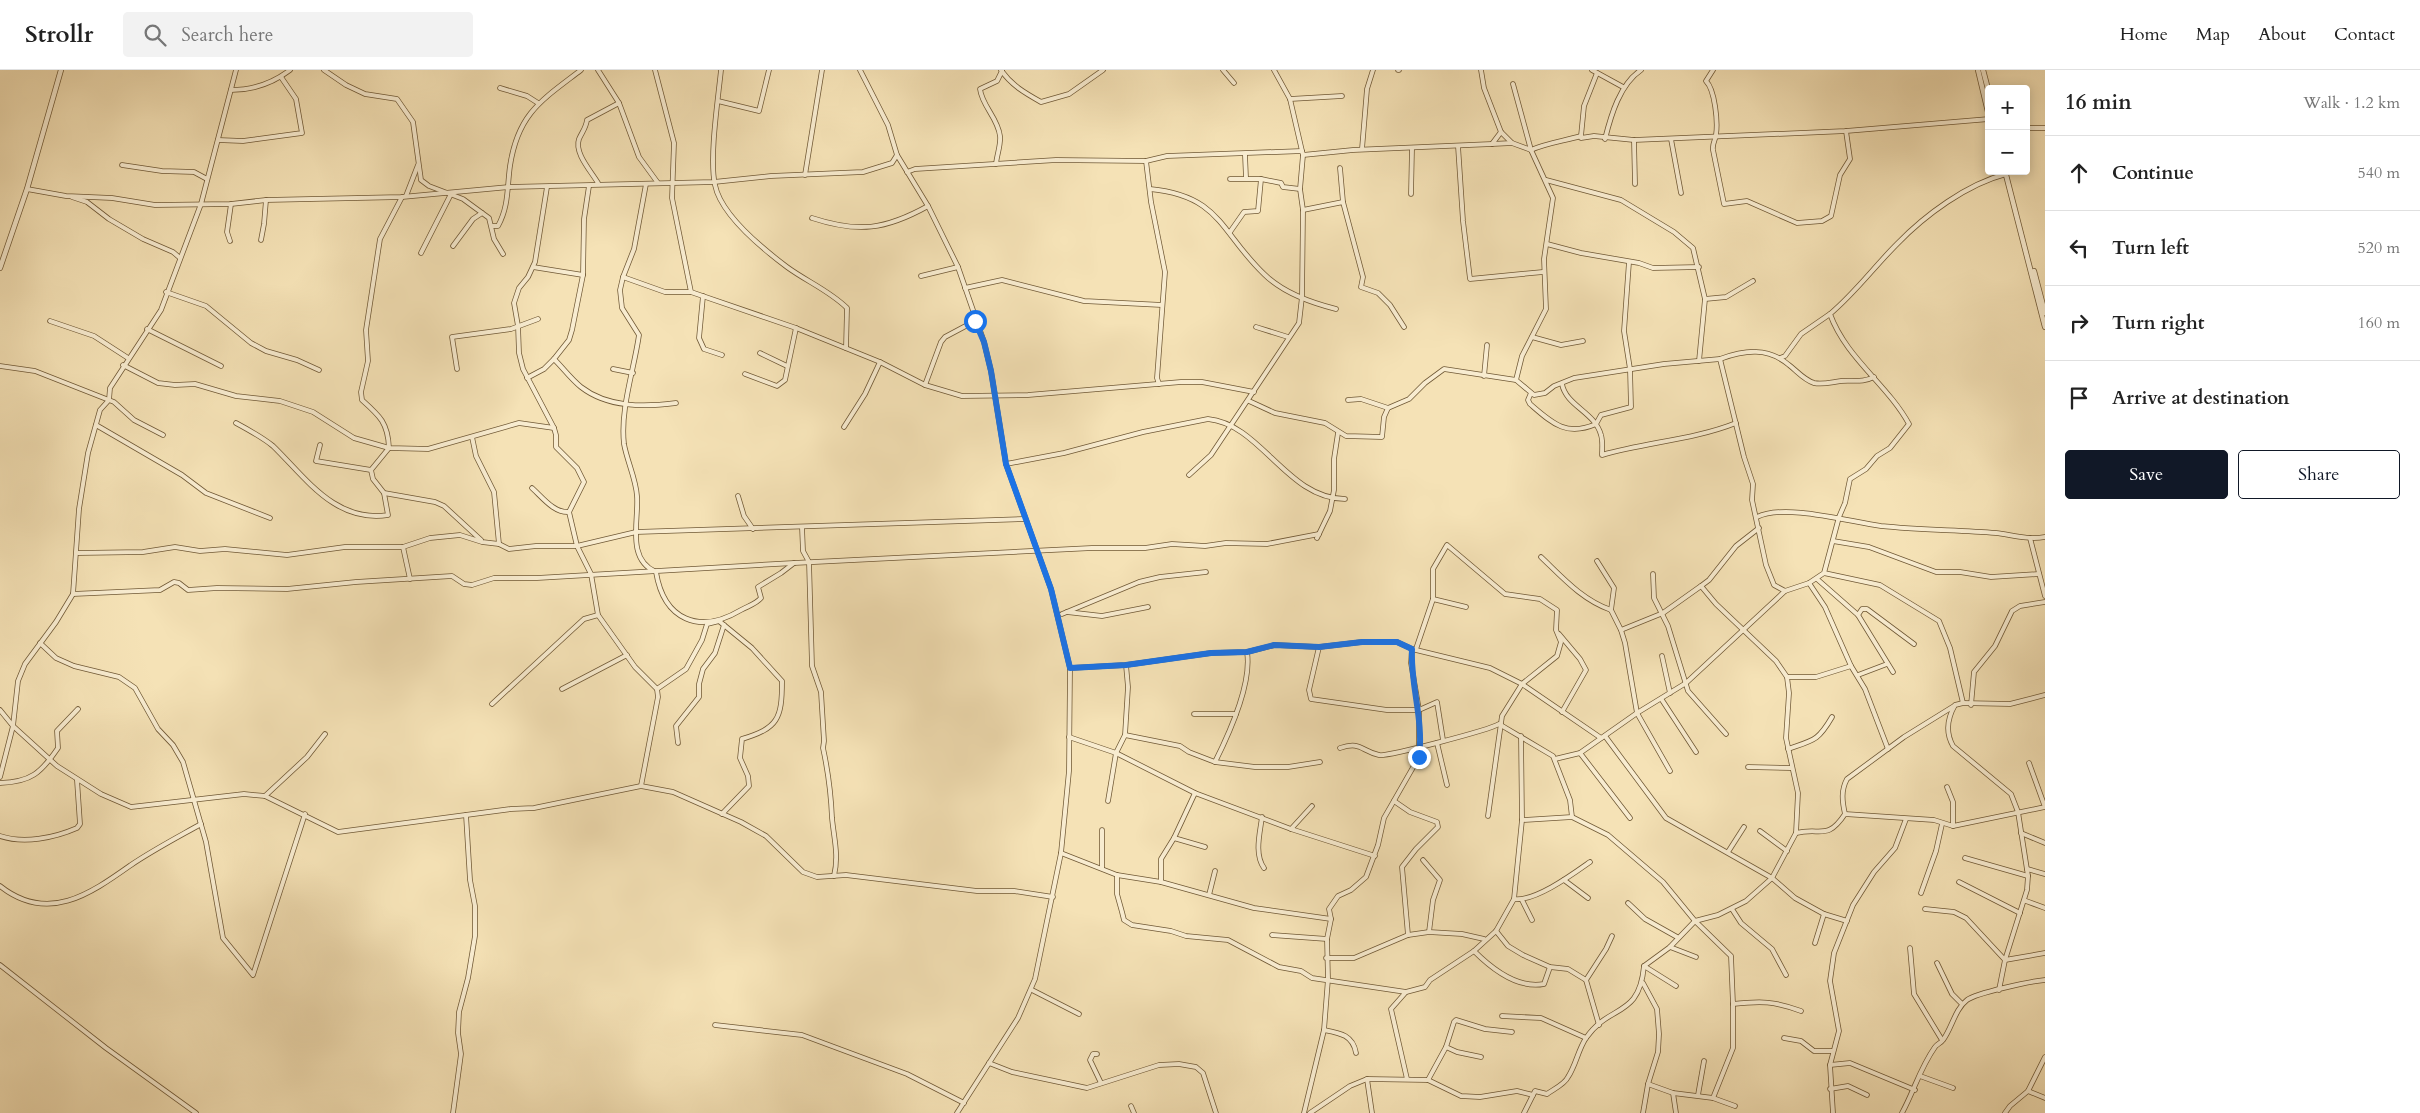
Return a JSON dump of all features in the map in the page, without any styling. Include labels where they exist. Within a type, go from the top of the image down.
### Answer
[{"type":"street","points":[[0,268],[27,190],[33,160],[60,70]]},
{"type":"street","points":[[0,777],[13,726],[18,682],[25,664],[56,622],[73,594],[78,553],[79,509],[88,453],[100,410],[109,400],[110,388],[123,365],[161,310],[166,292],[201,204],[236,70]]},
{"type":"street","points":[[231,90],[247,90],[281,77],[290,70]]},
{"type":"street","points":[[324,70],[346,85],[365,94],[397,99],[413,122],[418,165],[422,180],[429,186],[463,199],[489,218],[494,239],[503,254]]},
{"type":"street","points":[[492,226],[498,226],[505,213],[510,165],[517,133],[538,103],[581,70]]},
{"type":"street","points":[[598,70],[619,103],[639,157],[658,183]]},
{"type":"street","points":[[655,70],[674,143],[672,198],[691,292]]},
{"type":"street","points":[[721,70],[714,182],[736,222],[757,243],[787,267],[847,308],[846,348]]},
{"type":"street","points":[[718,101],[759,111],[769,70]]},
{"type":"street","points":[[806,175],[822,70]]},
{"type":"street","points":[[860,70],[888,125],[897,155],[928,206],[958,267],[975,321],[984,342],[991,371],[1006,464],[1055,603],[1070,668],[1070,737],[1061,853],[1032,990],[1018,1018],[957,1113]]},
{"type":"street","points":[[1002,70],[1006,78],[1017,88],[1040,102],[1069,94],[1102,70]]},
{"type":"street","points":[[996,164],[1000,133],[981,96],[980,88],[997,81],[1002,70]]},
{"type":"street","points":[[1223,70],[1234,84]]},
{"type":"street","points":[[1188,475],[1211,454],[1299,323],[1302,297],[1303,210],[1300,189],[1302,153],[1290,99],[1274,70]]},
{"type":"street","points":[[1362,149],[1361,141],[1367,89],[1373,70]]},
{"type":"street","points":[[1481,70],[1484,88],[1501,132],[1512,143]]},
{"type":"street","points":[[1592,70],[1623,87]]},
{"type":"street","points":[[1604,139],[1610,118],[1623,87],[1641,70]]},
{"type":"street","points":[[1713,70],[1706,81],[1712,87],[1716,136],[1712,144],[1724,204],[1747,201],[1797,223],[1822,221],[1831,216],[1840,175],[1850,159],[1846,131]]},
{"type":"street","points":[[1978,70],[1985,85]]},
{"type":"street","points":[[1983,70],[1985,93]]},
{"type":"street","points":[[1581,136],[1584,106],[1597,73]]},
{"type":"street","points":[[218,140],[243,141],[302,133],[296,99],[281,77]]},
{"type":"street","points":[[1513,84],[1531,150],[1553,198],[1543,272],[1546,309],[1522,356],[1516,380]]},
{"type":"street","points":[[500,88],[527,96],[538,103]]},
{"type":"street","points":[[1290,99],[1342,96]]},
{"type":"street","points":[[598,183],[579,154],[579,139],[585,130],[587,120],[619,103]]},
{"type":"street","points":[[908,172],[915,168],[1056,160],[1146,160],[1167,156],[1302,153],[1512,143],[1531,150],[1548,143],[1562,142],[1581,136],[1581,138],[1594,136],[1604,139],[1634,140],[1846,131],[1985,117]]},
{"type":"street","points":[[2030,128],[2045,128]]},
{"type":"street","points":[[1492,144],[1501,132]]},
{"type":"street","points":[[1671,139],[1681,193]]},
{"type":"street","points":[[1634,140],[1635,184]]},
{"type":"street","points":[[1352,150],[1361,141]]},
{"type":"street","points":[[1458,146],[1463,221],[1470,280],[1543,272]]},
{"type":"street","points":[[1411,194],[1412,148]]},
{"type":"street","points":[[27,190],[66,196],[112,198],[155,205],[231,204],[266,200],[404,197],[509,187],[546,188],[589,186],[598,183],[714,182],[863,172],[892,163],[897,155]]},
{"type":"street","points":[[1245,155],[1246,178]]},
{"type":"street","points":[[1146,160],[1165,272],[1157,378],[1159,384]]},
{"type":"street","points":[[122,165],[162,172],[182,170],[194,172],[207,179]]},
{"type":"street","points":[[371,470],[388,448],[388,432],[380,417],[362,400],[361,392],[368,360],[366,330],[380,239],[404,197],[418,165]]},
{"type":"street","points":[[1340,168],[1344,202],[1363,277],[1361,287],[1378,293],[1390,305],[1404,327]]},
{"type":"street","points":[[1780,358],[1785,356],[1801,334],[1830,314],[1853,293],[1913,228],[1966,191],[2000,175]]},
{"type":"street","points":[[2008,175],[2045,313]]},
{"type":"street","points":[[2008,175],[2045,326]]},
{"type":"street","points":[[1230,179],[1261,179],[1281,183],[1283,187],[1300,189]]},
{"type":"street","points":[[1230,232],[1244,212],[1258,211],[1261,179]]},
{"type":"street","points":[[1546,180],[1628,203],[1674,232],[1693,248],[1705,300],[1700,361]]},
{"type":"street","points":[[646,184],[634,249],[622,277],[620,290],[622,308],[639,335],[627,404],[624,444],[637,494],[636,548],[639,557],[650,569],[656,572]]},
{"type":"street","points":[[527,378],[544,368],[554,359],[569,340],[583,275],[584,219],[589,186]]},
{"type":"street","points":[[546,188],[533,268],[519,288],[514,303],[518,326],[519,353],[527,378],[554,428],[556,447],[577,468],[584,478],[583,486],[570,512],[577,546],[591,574],[598,615],[635,667],[657,689],[658,697],[641,786]]},
{"type":"street","points":[[1150,189],[1184,194],[1193,198],[1230,232],[1265,275],[1312,303],[1336,309]]},
{"type":"street","points":[[421,253],[451,194]]},
{"type":"street","points":[[66,196],[88,202],[119,226],[174,252],[180,258]]},
{"type":"street","points":[[260,240],[264,224],[266,200]]},
{"type":"street","points":[[1303,210],[1344,202]]},
{"type":"street","points":[[230,241],[227,232],[231,204]]},
{"type":"street","points":[[812,218],[831,224],[866,228],[886,226],[905,219],[928,206]]},
{"type":"street","points":[[453,246],[473,219],[482,213]]},
{"type":"street","points":[[1547,244],[1581,254],[1666,270],[1699,268]]},
{"type":"street","points":[[1531,393],[1529,402],[1552,422],[1566,429],[1579,430],[1596,424],[1601,415],[1631,407],[1630,369],[1624,330],[1629,262]]},
{"type":"street","points":[[922,276],[958,267]]},
{"type":"street","points":[[533,268],[583,275]]},
{"type":"street","points":[[622,277],[665,292],[691,292],[796,328],[880,362],[924,385],[967,397],[1202,382],[1254,392]]},
{"type":"street","points":[[965,288],[1002,280],[1084,301],[1162,305]]},
{"type":"street","points":[[1705,300],[1726,297],[1753,281]]},
{"type":"street","points":[[166,292],[206,306],[251,343],[266,351],[296,360],[319,370]]},
{"type":"street","points":[[703,296],[698,338],[704,349],[722,355]]},
{"type":"street","points":[[1555,759],[1580,754],[1637,713],[1662,700],[1686,683],[1744,631],[1784,591],[1809,584],[1824,573],[1845,503],[1850,479],[1866,469],[1877,456],[1890,448],[1908,424],[1874,377],[1855,358],[1835,328],[1830,314]]},
{"type":"street","points":[[457,369],[452,337],[518,326],[538,319]]},
{"type":"street","points":[[924,385],[941,342],[945,337],[975,321]]},
{"type":"street","points":[[50,322],[94,336],[128,358]]},
{"type":"street","points":[[1256,327],[1288,337]]},
{"type":"street","points":[[746,374],[777,386],[785,380],[796,328]]},
{"type":"street","points":[[147,329],[221,366]]},
{"type":"street","points":[[1532,337],[1561,345],[1583,341]]},
{"type":"street","points":[[1484,376],[1487,346]]},
{"type":"street","points":[[1249,400],[1274,413],[1326,423],[1338,433],[1346,436],[1382,437],[1384,417],[1388,408],[1409,399],[1425,383],[1444,369],[1516,380],[1531,393],[1545,393],[1554,386],[1574,378],[1630,369],[1720,359],[1756,350],[1780,358],[1799,374],[1816,384],[1840,381],[1864,382],[1874,377]]},
{"type":"street","points":[[760,353],[787,366]]},
{"type":"street","points":[[554,359],[582,388],[627,404],[652,406],[676,403]]},
{"type":"street","points":[[1720,359],[1753,484],[1752,500],[1770,578],[1774,585],[1784,591]]},
{"type":"street","points":[[844,427],[865,394],[880,362]]},
{"type":"street","points":[[123,365],[158,383],[175,385],[195,384],[236,396],[280,401],[313,412],[354,438],[388,448],[428,449],[519,423],[554,428]]},
{"type":"street","points":[[0,366],[35,371],[109,400],[134,420],[163,434]]},
{"type":"street","points":[[612,369],[633,373]]},
{"type":"street","points":[[1562,384],[1564,394],[1596,424],[1602,436],[1602,455],[1630,447],[1700,436],[1736,423]]},
{"type":"street","points":[[1348,400],[1361,398],[1388,408]]},
{"type":"street","points":[[1006,464],[1064,453],[1143,432],[1208,419],[1232,425],[1290,476],[1332,499],[1345,499]]},
{"type":"street","points":[[236,424],[272,446],[304,479],[333,504],[366,516],[388,515],[384,493],[374,480],[371,470]]},
{"type":"street","points":[[96,425],[182,475],[206,493],[270,518]]},
{"type":"street","points":[[73,594],[160,590],[174,582],[179,583],[188,590],[217,588],[287,589],[452,576],[464,584],[472,585],[494,578],[537,578],[1092,548],[1145,548],[1172,544],[1205,546],[1226,543],[1268,544],[1318,536],[1330,511],[1338,433]]},
{"type":"street","points":[[472,437],[476,456],[494,492],[498,544]]},
{"type":"street","points":[[320,445],[316,461],[371,470]]},
{"type":"street","points":[[532,488],[554,508],[563,512],[570,512]]},
{"type":"street","points":[[384,493],[435,502],[444,506],[482,542]]},
{"type":"street","points":[[738,496],[744,516],[753,528]]},
{"type":"street","points":[[1758,520],[1757,517],[1763,514],[1776,512],[1839,518],[1882,526],[2030,538],[2045,537]]},
{"type":"street","points":[[78,553],[143,552],[175,547],[200,551],[225,549],[288,555],[345,547],[403,546],[430,538],[460,535],[482,542],[498,544],[509,549],[536,546],[577,546],[636,532],[1025,519]]},
{"type":"street","points":[[802,527],[802,551],[809,562],[812,666],[821,692],[823,748],[832,797],[832,818],[838,856],[834,876]]},
{"type":"street","points":[[1621,630],[1663,613],[1701,586],[1709,580],[1736,546],[1759,528]]},
{"type":"street","points":[[2030,538],[2045,596]]},
{"type":"street","points":[[1833,541],[1869,547],[1936,572],[1960,572],[1991,577],[2040,574]]},
{"type":"street","points":[[1304,1113],[1324,1030],[1328,979],[1327,939],[1331,919],[1329,909],[1338,896],[1351,890],[1366,877],[1375,856],[1384,818],[1419,757],[1419,710],[1411,663],[1414,649],[1433,599],[1433,569],[1447,545],[1505,594],[1540,599],[1557,610],[1556,630],[1560,642],[1557,656],[1522,684],[1507,704],[1499,724],[1492,796],[1488,816]]},
{"type":"street","points":[[403,546],[410,579]]},
{"type":"street","points":[[1541,557],[1577,592],[1600,606],[1611,610]]},
{"type":"street","points":[[1598,561],[1614,588],[1611,610],[1621,630],[1637,713],[1670,771]]},
{"type":"street","points":[[657,689],[686,669],[702,640],[708,624],[719,621],[757,603],[761,598],[758,587],[794,563]]},
{"type":"street","points":[[656,572],[659,590],[680,617],[698,621],[719,621],[752,648],[782,681],[782,695],[774,724],[764,732],[742,740],[740,758],[748,776],[749,786],[722,814]]},
{"type":"street","points":[[1060,623],[1065,613],[1139,582],[1160,577],[1206,572]]},
{"type":"street","points":[[1824,573],[1880,585],[1939,621],[1958,675],[1963,703]]},
{"type":"street","points":[[1653,574],[1654,598],[1663,613],[1686,683],[1696,701],[1726,734]]},
{"type":"street","points":[[1817,579],[1858,615],[1893,672]]},
{"type":"street","points":[[1809,584],[1825,607],[1851,666],[1858,675],[1888,749]]},
{"type":"street","points":[[1524,1113],[1535,1091],[1547,1094],[1568,1079],[1586,1038],[1598,1024],[1608,1016],[1625,1009],[1631,1003],[1642,983],[1644,966],[1670,947],[1677,937],[1695,921],[1732,909],[1746,901],[1772,878],[1796,833],[1798,794],[1786,738],[1789,693],[1787,677],[1776,662],[1701,586]]},
{"type":"street","points":[[1433,599],[1466,607]]},
{"type":"street","points":[[1971,704],[1974,672],[1995,646],[2012,611],[2020,606],[2045,602]]},
{"type":"street","points":[[1055,603],[1065,613],[1074,615],[1102,616],[1148,607]]},
{"type":"street","points":[[1858,615],[1862,610],[1867,610],[1914,644]]},
{"type":"street","points":[[492,704],[584,619],[598,615]]},
{"type":"street","points":[[678,743],[676,726],[699,697],[699,684],[704,669],[715,653],[724,625]]},
{"type":"street","points":[[1556,630],[1580,659],[1586,670],[1562,712]]},
{"type":"street","points":[[1070,668],[1126,665],[1211,653],[1247,652],[1274,645],[1319,647],[1362,642],[1397,642],[1414,649],[1490,668],[1522,684],[1562,712],[1603,737],[1666,818],[1772,878],[1795,898],[1824,914],[1847,921]]},
{"type":"street","points":[[40,643],[56,658],[74,666],[119,678],[135,688],[158,729],[173,745],[183,762],[206,842],[223,938],[253,975],[305,814]]},
{"type":"street","points":[[1319,647],[1309,690],[1311,699],[1387,710],[1419,710],[1436,702],[1443,740]]},
{"type":"street","points":[[1215,762],[1236,714],[1246,682],[1249,664],[1247,652]]},
{"type":"street","points":[[562,689],[627,655]]},
{"type":"street","points":[[1662,656],[1670,693]]},
{"type":"street","points":[[1858,675],[1887,664]]},
{"type":"street","points":[[1108,801],[1116,753],[1125,735],[1128,687],[1126,665]]},
{"type":"street","points":[[1787,677],[1816,677],[1851,666]]},
{"type":"street","points":[[1845,814],[1842,802],[1844,785],[1847,779],[1888,749],[1955,706],[1963,703],[2010,704],[2045,696]]},
{"type":"street","points":[[1662,700],[1696,752]]},
{"type":"street","points":[[1955,706],[1948,720],[1947,730],[1953,746],[1988,777],[2011,794],[2018,812],[2028,876],[2026,901],[2020,913],[1999,990]]},
{"type":"street","points":[[0,783],[26,780],[36,775],[50,760],[59,744],[57,731],[78,709]]},
{"type":"street","points":[[0,710],[13,726],[50,760],[77,780],[101,794],[131,807],[244,794],[265,796],[305,814],[338,832],[534,808],[641,786],[674,792],[766,836],[803,872],[817,876],[846,875],[977,891],[1014,891],[1053,898]]},
{"type":"street","points":[[1194,714],[1236,714]]},
{"type":"street","points":[[1788,749],[1814,740],[1821,735],[1832,717]]},
{"type":"street","points":[[1499,724],[1555,759],[1570,800],[1572,817]]},
{"type":"street","points":[[1340,748],[1352,744],[1381,756],[1443,740],[1471,736],[1499,724]]},
{"type":"street","points":[[265,796],[307,757],[325,734]]},
{"type":"street","points":[[1125,735],[1180,746],[1189,752],[1215,762],[1255,767],[1288,767],[1320,762]]},
{"type":"street","points":[[1117,875],[1117,894],[1124,920],[1132,925],[1172,930],[1186,936],[1228,940],[1279,967],[1301,971],[1312,978],[1406,992],[1425,987],[1430,980],[1474,951],[1484,939],[1496,931],[1514,899],[1522,820],[1521,736]]},
{"type":"street","points":[[1070,737],[1116,753],[1195,793],[1291,829],[1375,856]]},
{"type":"street","points":[[1436,743],[1447,785]]},
{"type":"street","points":[[1580,754],[1630,818]]},
{"type":"street","points":[[1845,814],[1934,820],[1953,826],[2045,807],[2029,764]]},
{"type":"street","points":[[1748,767],[1791,768]]},
{"type":"street","points":[[0,836],[10,840],[36,839],[78,828],[80,824],[77,780]]},
{"type":"street","points":[[1947,787],[1953,802],[1953,826]]},
{"type":"street","points":[[1161,882],[1161,859],[1174,838],[1195,793]]},
{"type":"street","points":[[1394,800],[1410,812],[1437,822],[1438,827],[1402,867],[1408,935]]},
{"type":"street","points":[[1291,829],[1312,806]]},
{"type":"street","points":[[1796,833],[1826,832],[1833,828],[1845,814]]},
{"type":"street","points":[[454,1113],[461,1054],[458,1033],[459,1012],[468,978],[475,936],[475,906],[470,880],[466,815]]},
{"type":"street","points":[[1262,817],[1258,848],[1260,863],[1264,868]]},
{"type":"street","points":[[1522,820],[1572,817],[1608,835],[1663,882],[1695,921],[1731,956],[1733,1048],[1713,1098]]},
{"type":"street","points":[[1833,1113],[1830,1089],[1830,1064],[1838,1031],[1830,981],[1834,953],[1862,889],[1895,848],[1906,819]]},
{"type":"street","points":[[0,886],[33,904],[48,904],[89,894],[132,864],[201,824]]},
{"type":"street","points":[[1921,893],[1936,851],[1942,824]]},
{"type":"street","points":[[1728,852],[1744,826]]},
{"type":"street","points":[[1102,830],[1102,868]]},
{"type":"street","points":[[1760,831],[1787,851]]},
{"type":"street","points":[[2021,833],[2045,843]]},
{"type":"street","points":[[1174,838],[1205,847]]},
{"type":"street","points":[[1061,853],[1117,875],[1161,882],[1254,908],[1331,919]]},
{"type":"street","points":[[1965,858],[2028,876]]},
{"type":"street","points":[[1423,860],[1440,880],[1432,905],[1429,932]]},
{"type":"street","points":[[1514,899],[1522,900],[1564,880],[1590,862]]},
{"type":"street","points":[[2026,869],[2045,874]]},
{"type":"street","points":[[1209,895],[1215,871]]},
{"type":"street","points":[[1564,880],[1588,898]]},
{"type":"street","points":[[1959,882],[2020,913]]},
{"type":"street","points":[[1522,900],[1532,920]]},
{"type":"street","points":[[2026,901],[2045,908]]},
{"type":"street","points":[[1628,903],[1645,919],[1677,937]]},
{"type":"street","points":[[1732,909],[1741,923],[1772,949],[1786,975]]},
{"type":"street","points":[[1925,909],[1954,912],[1966,918],[2006,960]]},
{"type":"street","points":[[1815,943],[1824,914]]},
{"type":"street","points":[[1496,931],[1508,946],[1550,967],[1568,970],[1586,980],[1598,1024]]},
{"type":"street","points":[[1326,958],[1354,958],[1408,935],[1429,932],[1462,934],[1484,939]]},
{"type":"street","points":[[1272,935],[1327,939]]},
{"type":"street","points":[[1586,980],[1612,936]]},
{"type":"street","points":[[1670,947],[1696,957]]},
{"type":"street","points":[[1910,948],[1914,994],[1942,1040]]},
{"type":"street","points":[[1474,951],[1498,972],[1533,986],[1544,984],[1550,967]]},
{"type":"street","points":[[2006,960],[2045,953]]},
{"type":"street","points":[[1937,962],[1952,994],[1962,1004]]},
{"type":"street","points":[[0,965],[106,1048],[196,1113]]},
{"type":"street","points":[[1644,966],[1676,986]]},
{"type":"street","points":[[1902,1113],[1936,1045],[1942,1040],[1962,1004],[1974,996],[2025,982],[2045,980]]},
{"type":"street","points":[[1642,983],[1657,1008],[1658,1021],[1658,1052],[1648,1084],[1643,1113]]},
{"type":"street","points":[[1032,990],[1079,1014]]},
{"type":"street","points":[[1406,992],[1391,1009],[1407,1079]]},
{"type":"street","points":[[1733,1004],[1762,1000],[1801,1011]]},
{"type":"street","points":[[1502,1016],[1541,1018],[1586,1038]]},
{"type":"street","points":[[1428,1080],[1446,1047],[1456,1020],[1485,1029],[1512,1032]]},
{"type":"street","points":[[715,1025],[802,1035],[907,1074],[964,1103]]},
{"type":"street","points":[[1324,1030],[1342,1034],[1349,1038],[1354,1044],[1356,1053]]},
{"type":"street","points":[[1784,1038],[1801,1041],[1814,1051],[1832,1051]]},
{"type":"street","points":[[1446,1047],[1457,1052],[1482,1057]]},
{"type":"street","points":[[1096,1054],[1093,1054],[1090,1060],[1100,1083]]},
{"type":"street","points":[[2005,1113],[2010,1106],[2028,1091],[2045,1057]]},
{"type":"street","points":[[1698,1095],[1704,1061]]},
{"type":"street","points":[[990,1063],[1012,1072],[1087,1088],[1159,1066],[1179,1064],[1196,1068],[1203,1073],[1216,1113]]},
{"type":"street","points":[[1830,1064],[1850,1063],[1915,1090]]},
{"type":"street","points":[[1920,1076],[1953,1088]]},
{"type":"street","points":[[1367,1079],[1372,1113]]},
{"type":"street","points":[[1310,1113],[1350,1086],[1367,1079],[1428,1080],[1461,1096],[1480,1097],[1518,1091],[1533,1095]]},
{"type":"street","points":[[1648,1084],[1673,1092],[1713,1098],[1735,1106]]},
{"type":"street","points":[[1830,1089],[1848,1086],[1867,1095]]},
{"type":"street","points":[[2028,1091],[2045,1098]]},
{"type":"street","points":[[1673,1092],[1676,1113]]},
{"type":"street","points":[[1131,1106],[1134,1113]]},
{"type":"route","points":[[975,321],[984,342],[991,371],[1006,464],[1051,589],[1070,668],[1126,665],[1211,653],[1247,652],[1274,645],[1319,647],[1362,642],[1397,642],[1412,649],[1411,663],[1419,710],[1419,757]]}]
